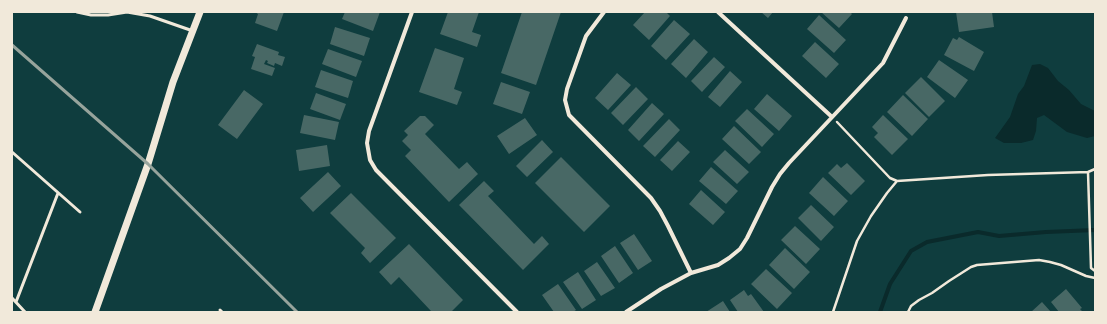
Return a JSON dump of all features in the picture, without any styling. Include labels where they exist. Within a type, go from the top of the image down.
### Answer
[{"type":"street","points":[[94,312],[148,164],[174,82],[200,12]]},
{"type":"street","points":[[412,12],[369,131],[367,143],[370,160],[376,170],[516,312]]},
{"type":"street","points":[[604,12],[586,36],[567,89],[565,100],[569,114],[651,198],[660,211],[691,273]]},
{"type":"street","points":[[718,12],[832,117]]},
{"type":"street","points":[[626,312],[691,273],[718,265],[740,248],[747,238],[780,174],[883,63],[906,18]]},
{"type":"lane","points":[[77,12],[91,15],[108,15],[127,12],[150,16],[193,31]]},
{"type":"lane","points":[[12,152],[80,212]]},
{"type":"lane","points":[[16,302],[58,193]]},
{"type":"lane","points":[[12,298],[25,312]]},
{"type":"path","points":[[832,117],[890,178],[897,181],[988,175],[1088,172],[1095,169]]},
{"type":"path","points":[[1088,172],[1091,268],[1095,271]]},
{"type":"path","points":[[833,312],[857,241],[871,216],[897,181]]},
{"type":"path","points":[[908,312],[911,306],[919,300],[971,267],[977,265],[1039,260],[1061,265],[1086,276],[1095,278]]},
{"type":"water","points":[[1040,64],[1048,68],[1058,81],[1069,90],[1081,104],[1095,111],[1095,136],[1087,138],[1067,132],[1044,115],[1037,118],[1036,131],[1033,140],[1021,143],[1004,143],[995,138],[1010,117],[1018,94],[1024,86],[1032,65]]},
{"type":"building","points":[[255,12],[284,12],[277,31],[255,23],[258,14]]},
{"type":"building","points":[[345,12],[380,12],[373,31],[342,19]]},
{"type":"building","points":[[448,12],[479,12],[472,32],[481,35],[477,47],[440,34]]},
{"type":"building","points":[[522,12],[561,12],[536,85],[501,73]]},
{"type":"building","points":[[645,12],[666,12],[670,16],[649,40],[633,25]]},
{"type":"building","points":[[761,12],[773,12],[768,18]]},
{"type":"building","points":[[821,12],[850,12],[852,14],[839,28]]},
{"type":"building","points":[[956,12],[992,12],[994,27],[959,32]]},
{"type":"building","points":[[819,15],[846,40],[834,53],[807,29]]},
{"type":"building","points":[[674,20],[690,34],[666,60],[651,46]]},
{"type":"building","points":[[335,27],[370,38],[364,56],[330,44]]},
{"type":"building","points":[[959,37],[984,52],[974,71],[944,55],[953,38],[957,40]]},
{"type":"building","points":[[694,39],[708,52],[686,78],[671,64]]},
{"type":"building","points":[[815,42],[839,64],[826,78],[802,56]]},
{"type":"building","points":[[257,44],[279,52],[278,55],[285,57],[282,66],[275,63],[274,66],[267,63],[268,61],[266,60],[264,64],[275,68],[272,76],[251,69],[255,57],[252,56]]},
{"type":"building","points":[[435,48],[464,58],[454,89],[462,92],[457,105],[419,92]]},
{"type":"building","points":[[328,49],[362,61],[356,77],[322,64]]},
{"type":"building","points":[[714,57],[725,67],[702,92],[691,81]]},
{"type":"building","points":[[939,60],[968,80],[955,98],[927,77]]},
{"type":"building","points":[[321,70],[353,81],[348,98],[315,87]]},
{"type":"building","points":[[730,71],[742,82],[720,107],[708,97]]},
{"type":"building","points":[[617,73],[631,85],[608,110],[595,98]]},
{"type":"building","points":[[921,77],[945,101],[929,117],[905,93]]},
{"type":"building","points":[[501,82],[530,92],[522,114],[493,104]]},
{"type":"building","points":[[636,87],[648,99],[623,125],[611,113]]},
{"type":"building","points":[[244,90],[263,104],[237,139],[218,125]]},
{"type":"building","points":[[316,93],[346,104],[340,120],[310,109]]},
{"type":"building","points":[[767,94],[792,116],[779,131],[754,109]]},
{"type":"building","points":[[903,95],[928,119],[912,136],[887,112]]},
{"type":"building","points":[[652,103],[664,114],[639,141],[628,130]]},
{"type":"building","points":[[747,109],[774,134],[762,147],[735,121]]},
{"type":"building","points":[[304,115],[339,122],[335,140],[300,133]]},
{"type":"building","points":[[883,115],[908,139],[892,155],[874,137],[878,133],[872,127]]},
{"type":"building","points":[[420,116],[425,116],[434,125],[425,134],[459,169],[467,162],[478,174],[449,202],[405,156],[411,150],[402,141],[408,135],[404,131]]},
{"type":"building","points":[[525,118],[537,135],[509,154],[497,136]]},
{"type":"building","points":[[669,119],[680,130],[655,157],[643,146]]},
{"type":"building","points":[[734,126],[761,152],[749,164],[722,139]]},
{"type":"building","points":[[542,140],[553,152],[527,177],[516,166]]},
{"type":"building","points":[[678,141],[690,152],[672,171],[660,160]]},
{"type":"building","points":[[327,145],[330,166],[299,171],[296,150]]},
{"type":"building","points":[[725,150],[749,172],[737,184],[713,162]]},
{"type":"building","points":[[561,157],[610,206],[584,232],[535,183]]},
{"type":"building","points":[[847,163],[865,181],[851,195],[828,173],[837,164],[841,168]]},
{"type":"building","points":[[711,167],[738,191],[726,204],[699,181]]},
{"type":"building","points":[[328,172],[341,186],[313,212],[300,198]]},
{"type":"building","points":[[823,177],[848,201],[834,216],[809,193]]},
{"type":"building","points":[[484,181],[494,191],[488,196],[534,244],[542,236],[549,244],[523,270],[459,205]]},
{"type":"building","points":[[701,190],[725,212],[713,225],[689,204]]},
{"type":"building","points":[[351,193],[396,238],[370,263],[361,253],[365,248],[330,213]]},
{"type":"building","points":[[811,205],[834,227],[821,241],[798,218]]},
{"type":"building","points":[[795,226],[820,249],[806,264],[781,240]]},
{"type":"building","points":[[634,234],[652,261],[638,270],[620,243]]},
{"type":"building","points":[[409,244],[463,300],[451,312],[430,312],[431,311],[399,277],[391,285],[379,272]]},
{"type":"building","points":[[615,246],[633,273],[619,283],[601,256]]},
{"type":"building","points":[[785,248],[810,272],[794,289],[769,265]]},
{"type":"building","points":[[597,262],[615,288],[601,296],[584,271]]},
{"type":"building","points":[[766,269],[792,293],[777,309],[751,284]]},
{"type":"building","points":[[578,272],[596,300],[582,309],[563,282]]},
{"type":"building","points":[[558,284],[576,310],[573,312],[554,312],[542,295]]},
{"type":"building","points":[[1066,289],[1082,308],[1080,309],[1083,312],[1059,312],[1051,302]]},
{"type":"building","points":[[744,290],[748,296],[751,294],[764,312],[738,312],[730,300]]},
{"type":"building","points":[[723,301],[730,312],[706,312]]},
{"type":"building","points":[[1042,302],[1051,312],[1031,312]]},
{"type":"waterway","points":[[880,312],[890,284],[911,251],[927,242],[978,232],[999,236],[1095,230]]},
{"type":"railway","points":[[12,45],[148,164],[297,312]]}]
